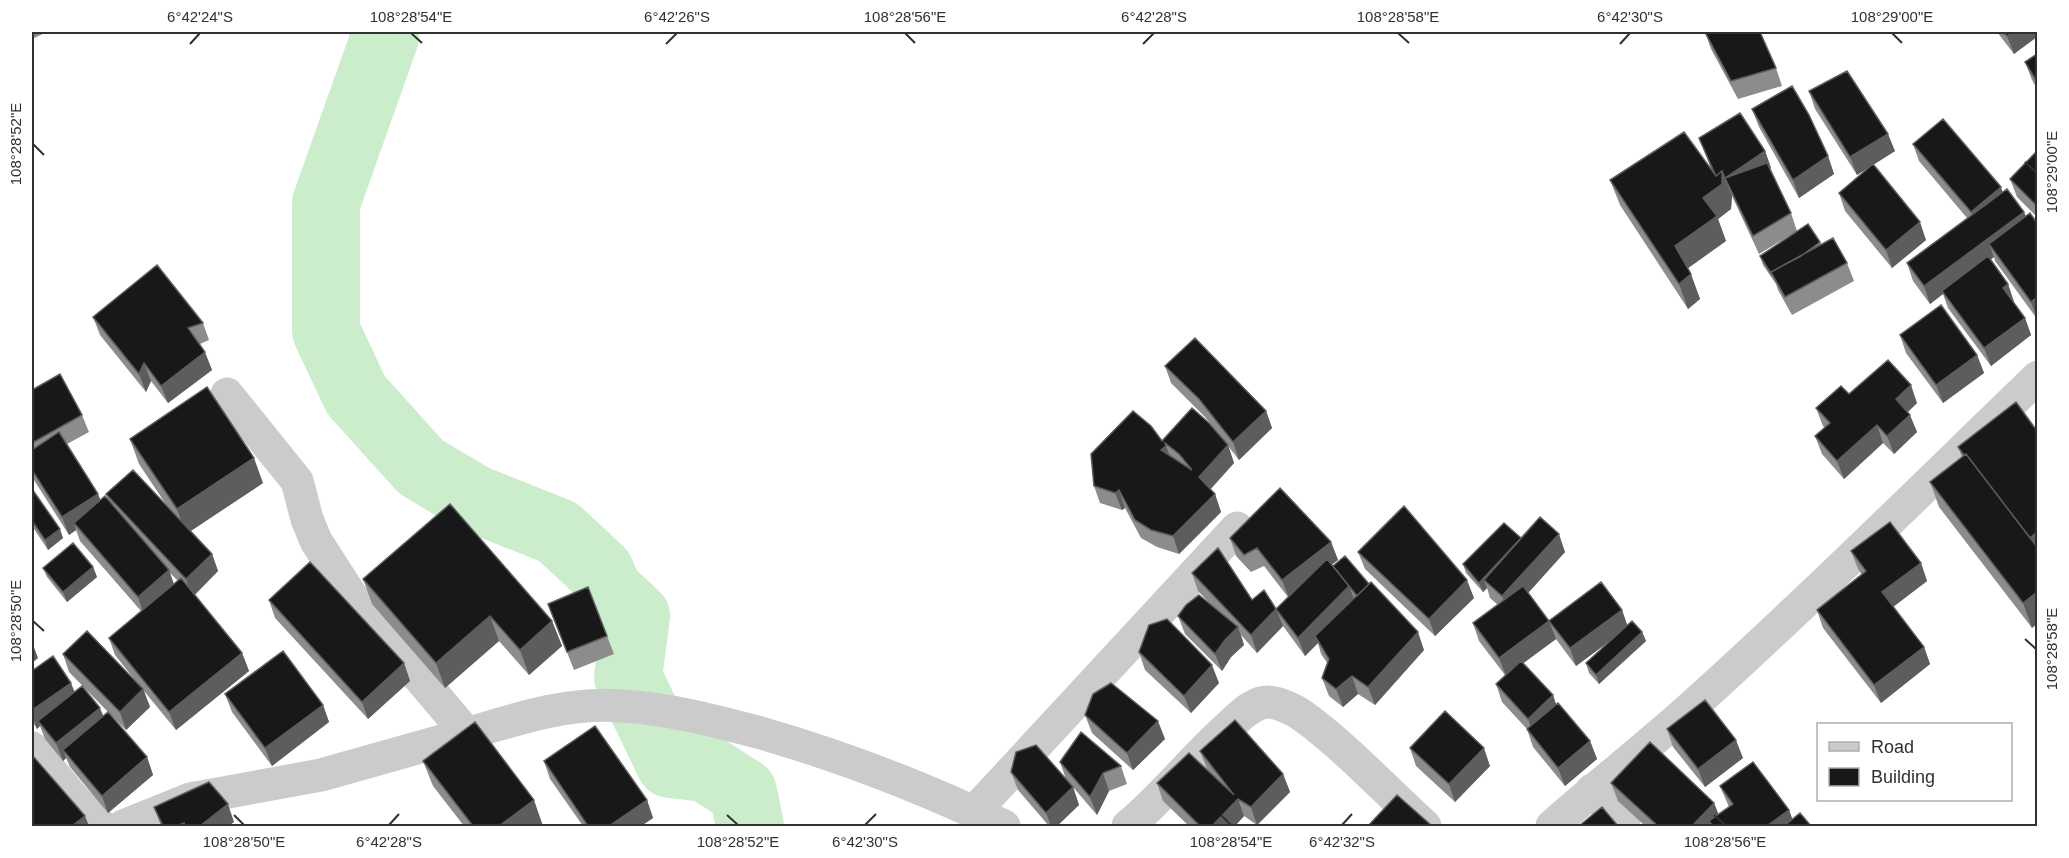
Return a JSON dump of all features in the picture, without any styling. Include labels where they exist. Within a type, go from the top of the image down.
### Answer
[{"type":"street","points":[[1552,826],[1695,704],[1747,656],[2037,377]]},
{"type":"street","points":[[227,394],[297,481],[307,519],[316,541],[354,600],[467,734]]},
{"type":"street","points":[[974,812],[1237,528]]},
{"type":"street","points":[[1128,826],[1142,815],[1211,742],[1246,711],[1263,702],[1283,705],[1302,716],[1425,826]]},
{"type":"street","points":[[123,826],[190,799],[321,775],[523,717],[578,708],[638,707],[665,710],[716,721],[813,748],[888,775],[1004,826]]},
{"type":"street","points":[[33,753],[101,826]]},
{"type":"street","points":[[1592,790],[1624,826]]},
{"type":"building","points":[[1705,32],[1760,32],[1776,68],[1731,81]]},
{"type":"building","points":[[2037,54],[2037,82],[2025,62]]},
{"type":"building","points":[[1847,71],[1888,134],[1850,157],[1809,91]]},
{"type":"building","points":[[1792,86],[1809,115],[1828,156],[1793,180],[1752,109]]},
{"type":"building","points":[[1740,113],[1765,151],[1725,178],[1722,171],[1716,176],[1699,138]]},
{"type":"building","points":[[1943,119],[2001,187],[1971,212],[1913,144]]},
{"type":"building","points":[[1684,132],[1716,176],[1722,171],[1722,184],[1703,198],[1717,216],[1675,246],[1691,274],[1679,284],[1610,180]]},
{"type":"building","points":[[2037,151],[2037,206],[2010,179]]},
{"type":"building","points":[[1767,163],[1791,213],[1753,236],[1725,178]]},
{"type":"building","points":[[1873,164],[1920,222],[1886,250],[1839,193]]},
{"type":"building","points":[[2007,189],[2024,212],[1924,286],[1907,263]]},
{"type":"building","points":[[2030,213],[2037,223],[2037,297],[2031,302],[1989,244]]},
{"type":"building","points":[[1808,224],[1820,242],[1801,256],[1771,272],[1772,275],[1760,256]]},
{"type":"building","points":[[1833,238],[1847,263],[1785,297],[1771,272]]},
{"type":"building","points":[[1988,256],[2008,284],[2003,288],[2025,318],[1984,348],[1942,291]]},
{"type":"building","points":[[157,265],[203,323],[188,328],[205,352],[161,386],[144,363],[139,374],[93,317]]},
{"type":"building","points":[[1941,305],[1977,355],[1936,385],[1900,335]]},
{"type":"building","points":[[1195,338],[1266,411],[1233,442],[1199,399],[1165,366]]},
{"type":"building","points":[[1888,360],[1911,385],[1896,399],[1910,415],[1887,436],[1877,425],[1837,461],[1815,436],[1830,423],[1816,408],[1841,386],[1849,394]]},
{"type":"building","points":[[60,374],[82,415],[32,443],[32,390]]},
{"type":"building","points":[[207,387],[254,458],[177,509],[130,439]]},
{"type":"building","points":[[2016,402],[2037,431],[2037,532],[2030,538],[1966,454],[1964,455],[1958,447]]},
{"type":"building","points":[[1192,408],[1228,445],[1199,477],[1215,494],[1173,536],[1151,530],[1135,520],[1119,490],[1115,493],[1094,486],[1091,454],[1133,411],[1151,426],[1162,441]],"holes":[[[1165,443],[1179,454],[1192,470],[1161,450],[1166,446]]]},
{"type":"building","points":[[59,432],[98,494],[62,517],[32,470],[32,450]]},
{"type":"building","points":[[1966,454],[2037,547],[2037,592],[2023,603],[1930,482]]},
{"type":"building","points":[[133,470],[212,554],[186,579],[106,494]]},
{"type":"building","points":[[1280,488],[1331,542],[1282,580],[1257,548],[1244,555],[1230,538]]},
{"type":"building","points":[[32,489],[60,529],[45,540],[32,521]]},
{"type":"building","points":[[105,496],[169,570],[138,597],[74,523]]},
{"type":"building","points":[[450,504],[552,621],[520,650],[490,616],[436,663],[363,579]]},
{"type":"building","points":[[1404,506],[1467,580],[1429,619],[1358,552]]},
{"type":"building","points":[[1540,517],[1559,534],[1502,596],[1484,580]]},
{"type":"building","points":[[1890,522],[1921,563],[1882,592],[1924,647],[1874,685],[1817,610],[1866,571],[1851,551]]},
{"type":"building","points":[[1504,523],[1521,538],[1479,583],[1463,564]]},
{"type":"building","points":[[73,543],[93,567],[63,592],[43,568]]},
{"type":"building","points":[[1218,548],[1252,600],[1264,590],[1276,609],[1251,635],[1192,573]]},
{"type":"building","points":[[1345,556],[1369,584],[1357,596],[1333,566]]},
{"type":"building","points":[[1327,559],[1349,586],[1298,638],[1276,609]]},
{"type":"building","points":[[310,562],[404,663],[362,702],[269,600]]},
{"type":"building","points":[[181,578],[242,653],[169,712],[109,638]]},
{"type":"building","points":[[1371,582],[1418,632],[1368,687],[1352,676],[1336,689],[1322,678],[1329,659],[1315,636]]},
{"type":"building","points":[[1601,582],[1622,610],[1570,648],[1549,621]]},
{"type":"building","points":[[1523,586],[1549,621],[1499,658],[1473,623]]},
{"type":"building","points":[[588,587],[607,636],[567,652],[548,604]]},
{"type":"building","points":[[1199,595],[1238,627],[1215,654],[1178,616],[1186,605]]},
{"type":"building","points":[[1167,619],[1212,665],[1184,696],[1139,652],[1149,625]]},
{"type":"building","points":[[1632,621],[1642,632],[1596,675],[1586,663]]},
{"type":"building","points":[[87,631],[143,689],[120,712],[63,654]]},
{"type":"building","points":[[283,651],[323,705],[265,748],[225,694]]},
{"type":"building","points":[[53,656],[71,683],[32,710],[32,671]]},
{"type":"building","points":[[1521,661],[1553,695],[1528,719],[1496,684]]},
{"type":"building","points":[[1111,683],[1158,721],[1127,753],[1085,715],[1093,694]]},
{"type":"building","points":[[82,686],[100,708],[56,743],[38,721]]},
{"type":"building","points":[[1705,700],[1736,740],[1698,769],[1667,729]]},
{"type":"building","points":[[1558,703],[1590,741],[1558,768],[1527,729]]},
{"type":"building","points":[[1445,711],[1484,748],[1449,784],[1410,748]]},
{"type":"building","points":[[108,712],[147,757],[102,796],[63,750]]},
{"type":"building","points":[[1235,720],[1283,774],[1251,807],[1238,799],[1212,826],[1200,826],[1157,783],[1189,753],[1234,795],[1200,751]]},
{"type":"building","points":[[475,722],[534,800],[499,826],[473,826],[423,761]]},
{"type":"building","points":[[595,726],[647,800],[609,826],[588,826],[544,761]]},
{"type":"building","points":[[1081,732],[1121,766],[1103,773],[1090,797],[1060,762]]},
{"type":"building","points":[[1650,742],[1714,803],[1692,826],[1658,826],[1611,783]]},
{"type":"building","points":[[1036,745],[1073,787],[1046,813],[1011,772],[1016,752]]},
{"type":"building","points":[[32,755],[85,816],[72,826],[32,826]]},
{"type":"building","points":[[1753,762],[1789,810],[1767,826],[1713,826],[1709,821],[1733,804],[1720,786]]},
{"type":"building","points":[[209,782],[228,804],[200,826],[185,826],[184,823],[176,826],[163,826],[154,807]]},
{"type":"building","points":[[1397,795],[1432,826],[1368,826]]},
{"type":"building","points":[[1602,807],[1618,826],[1579,826]]},
{"type":"building","points":[[1800,813],[1811,826],[1784,826]]},
{"type":"waterway","points":[[383,32],[385,37],[326,203],[326,331],[356,395],[421,467],[473,498],[558,532],[600,571],[609,591],[636,616],[628,677],[670,764],[706,768],[743,792],[750,826]]}]
